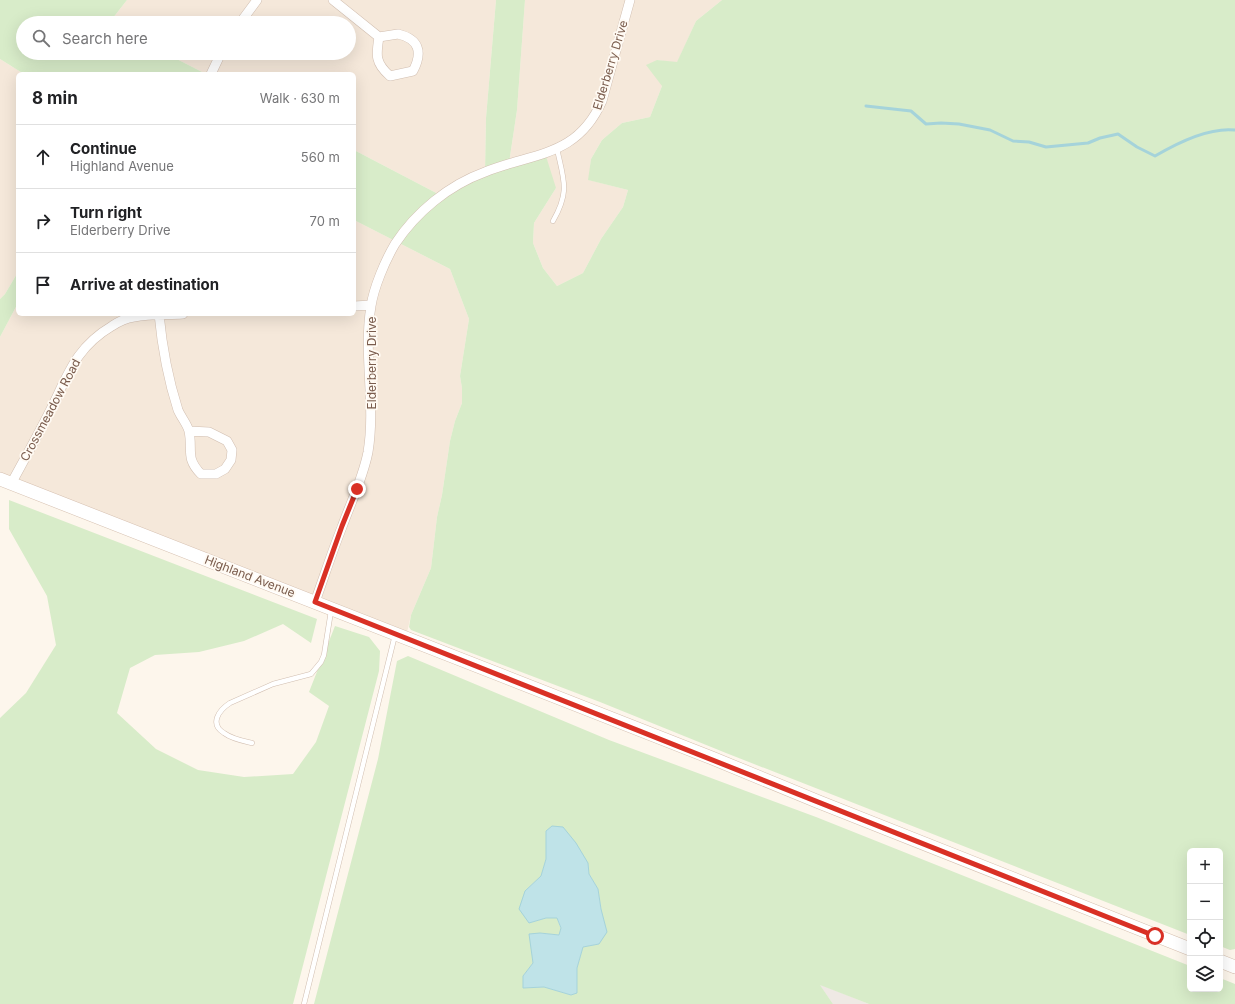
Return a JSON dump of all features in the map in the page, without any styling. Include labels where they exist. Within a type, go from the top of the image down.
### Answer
[{"type":"street","points":[[245,16],[257,0]]},
{"type":"street","points":[[333,0],[353,16]]},
{"type":"street","name":"Elderberry Drive","points":[[315,602],[342,526],[364,471],[370,432],[369,336],[371,305],[381,274],[395,245],[408,227],[442,196],[474,177],[557,149],[578,136],[586,128],[598,110],[605,91],[630,0]]},
{"type":"street","points":[[356,18],[379,37],[398,34],[408,36],[416,43],[419,53],[418,62],[412,71],[390,76],[382,69],[376,51],[379,37]]},
{"type":"street","points":[[212,72],[218,60]]},
{"type":"street","points":[[356,306],[371,305]]},
{"type":"street","name":"Crossmeadow Road","points":[[5,481],[48,415],[68,372],[79,354],[104,330],[134,317],[146,316]]},
{"type":"street","points":[[159,316],[161,337],[169,376],[179,411],[189,431],[190,456],[193,466],[201,474],[216,474],[225,469],[232,460],[232,450],[228,441],[209,432],[189,431]]},
{"type":"street","name":"Highland Avenue","points":[[5,481],[396,633],[1187,948]]},
{"type":"street","points":[[1223,962],[1235,967]]},
{"type":"lane","points":[[553,221],[561,206],[564,196],[564,186],[557,149]]},
{"type":"lane","points":[[252,743],[233,737],[221,730],[217,717],[218,713],[230,703],[273,684],[311,674],[321,662],[324,655],[332,608]]},
{"type":"lane","points":[[304,1004],[396,633]]},
{"type":"shaded area","points":[[127,0],[496,0],[486,118],[485,172],[442,196],[356,151],[356,72],[202,72],[179,60],[356,60],[356,16],[114,16]]},
{"type":"shaded area","points":[[525,0],[722,0],[696,21],[677,63],[657,60],[662,86],[650,117],[622,123],[602,140],[591,159],[589,180],[628,190],[623,207],[601,239],[583,273],[557,286],[543,268],[533,243],[534,223],[556,188],[509,163],[517,110]]},
{"type":"shaded area","points":[[0,59],[21,72],[16,72],[16,275],[5,294],[0,299]]},
{"type":"shaded area","points":[[356,221],[450,269],[469,319],[460,376],[462,403],[455,421],[450,441],[442,495],[437,517],[431,568],[411,615],[406,637],[0,479],[0,337],[16,307],[16,316],[356,316]]},
{"type":"shaded area","points":[[819,984],[869,1004],[833,1004]]},
{"type":"green space","points":[[0,0],[127,0],[114,16],[16,16],[16,60],[179,60],[202,72],[21,72],[0,59]]},
{"type":"green space","points":[[496,0],[525,0],[517,110],[509,163],[545,153],[556,188],[534,223],[533,243],[543,268],[557,286],[583,273],[601,239],[623,207],[628,190],[588,180],[591,159],[602,140],[622,123],[650,117],[662,86],[646,65],[657,60],[677,62],[696,21],[722,0],[1235,0],[1235,949],[1230,950],[1223,947],[1223,848],[1187,848],[1187,934],[600,702],[411,630],[409,627],[411,615],[431,568],[437,517],[442,495],[450,441],[455,421],[462,403],[460,376],[469,319],[450,269],[356,221],[356,151],[442,196],[485,172],[486,118]]},
{"type":"green space","points":[[16,275],[16,307],[0,337],[0,299],[5,294]]},
{"type":"green space","points":[[9,500],[317,619],[311,643],[283,624],[244,641],[199,652],[155,655],[130,668],[117,713],[156,749],[198,770],[244,777],[293,774],[316,742],[329,706],[309,692],[335,626],[369,637],[380,651],[379,671],[293,1004],[0,1004],[0,718],[26,693],[56,645],[47,596],[9,529]]},
{"type":"green space","points":[[408,656],[609,740],[816,817],[1187,965],[1187,992],[1223,992],[1223,979],[1235,984],[1235,1004],[869,1004],[820,985],[833,1004],[314,1004],[378,759],[397,661]],"holes":[[[546,859],[588,863],[589,874],[598,889],[601,909],[599,944],[583,947],[577,968],[577,992],[571,995],[544,987],[524,988],[523,976],[533,963],[540,933],[559,935],[561,929],[557,918],[546,918],[529,923],[525,891],[541,876]]]},
{"type":"water","points":[[552,826],[563,827],[576,843],[588,863],[589,874],[598,889],[607,932],[599,944],[583,947],[577,968],[577,993],[571,995],[544,987],[523,988],[523,976],[533,963],[529,934],[540,933],[559,935],[561,928],[557,918],[546,918],[529,923],[519,909],[525,891],[541,876],[546,859],[546,831]]},
{"type":"waterway","points":[[866,106],[911,111],[926,124],[959,124],[990,130],[1013,141],[1029,142],[1046,147],[1088,143],[1100,138],[1118,134],[1137,147],[1155,156],[1183,141],[1204,133],[1235,130]]},
{"type":"route","points":[[357,489],[315,602],[712,758],[1155,936]]}]
